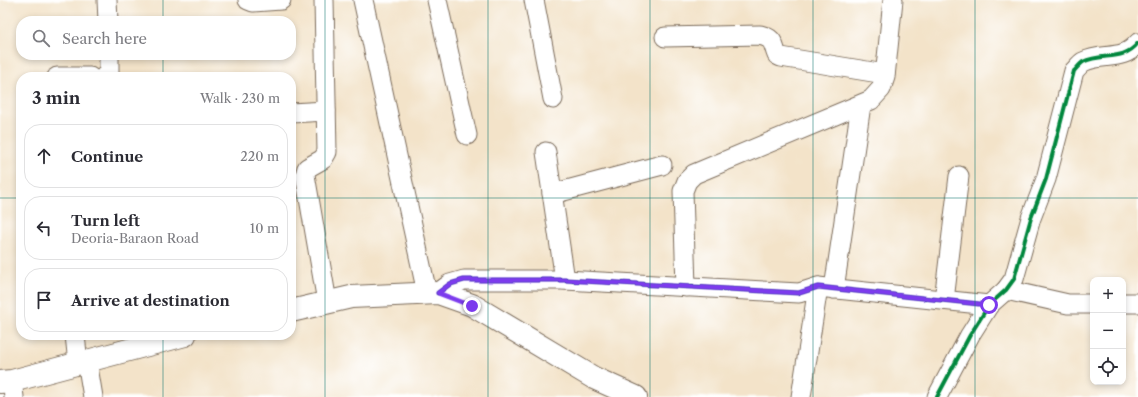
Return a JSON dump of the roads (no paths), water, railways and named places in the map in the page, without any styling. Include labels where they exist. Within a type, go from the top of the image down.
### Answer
[{"type":"street","points":[[107,0],[108,16]]},
{"type":"street","points":[[248,0],[253,2],[281,0]]},
{"type":"street","points":[[324,0],[327,152],[323,159],[307,168],[305,175],[327,302]]},
{"type":"street","points":[[363,0],[432,293]]},
{"type":"street","points":[[437,0],[467,135]]},
{"type":"street","points":[[534,0],[553,99]]},
{"type":"street","points":[[686,287],[683,191],[686,181],[694,174],[871,100],[881,89],[885,74],[893,0]]},
{"type":"street","points":[[665,37],[760,35],[769,37],[773,42],[777,55],[781,57],[885,74]]},
{"type":"street","points":[[942,396],[970,335],[989,305],[1006,290],[1014,279],[1031,218],[1046,180],[1074,71],[1081,63],[1093,58],[1122,55],[1134,48],[1138,43]]},
{"type":"street","points":[[109,60],[109,72]]},
{"type":"street","points":[[802,397],[826,288],[861,105]]},
{"type":"street","points":[[296,113],[326,111]]},
{"type":"street","points":[[546,152],[565,280]]},
{"type":"street","points":[[552,194],[662,165]]},
{"type":"street","points":[[944,300],[959,176]]},
{"type":"street","points":[[432,293],[450,284],[464,280],[565,280],[799,293],[826,288],[989,305]]},
{"type":"street","points":[[1006,290],[1068,304],[1090,304]]},
{"type":"street","points":[[296,310],[351,297],[432,293],[472,306],[594,378],[636,397]]},
{"type":"street","points":[[1126,303],[1138,303]]},
{"type":"street","points":[[76,340],[93,397]]},
{"type":"street","points":[[9,387],[82,362],[165,340]]}]
